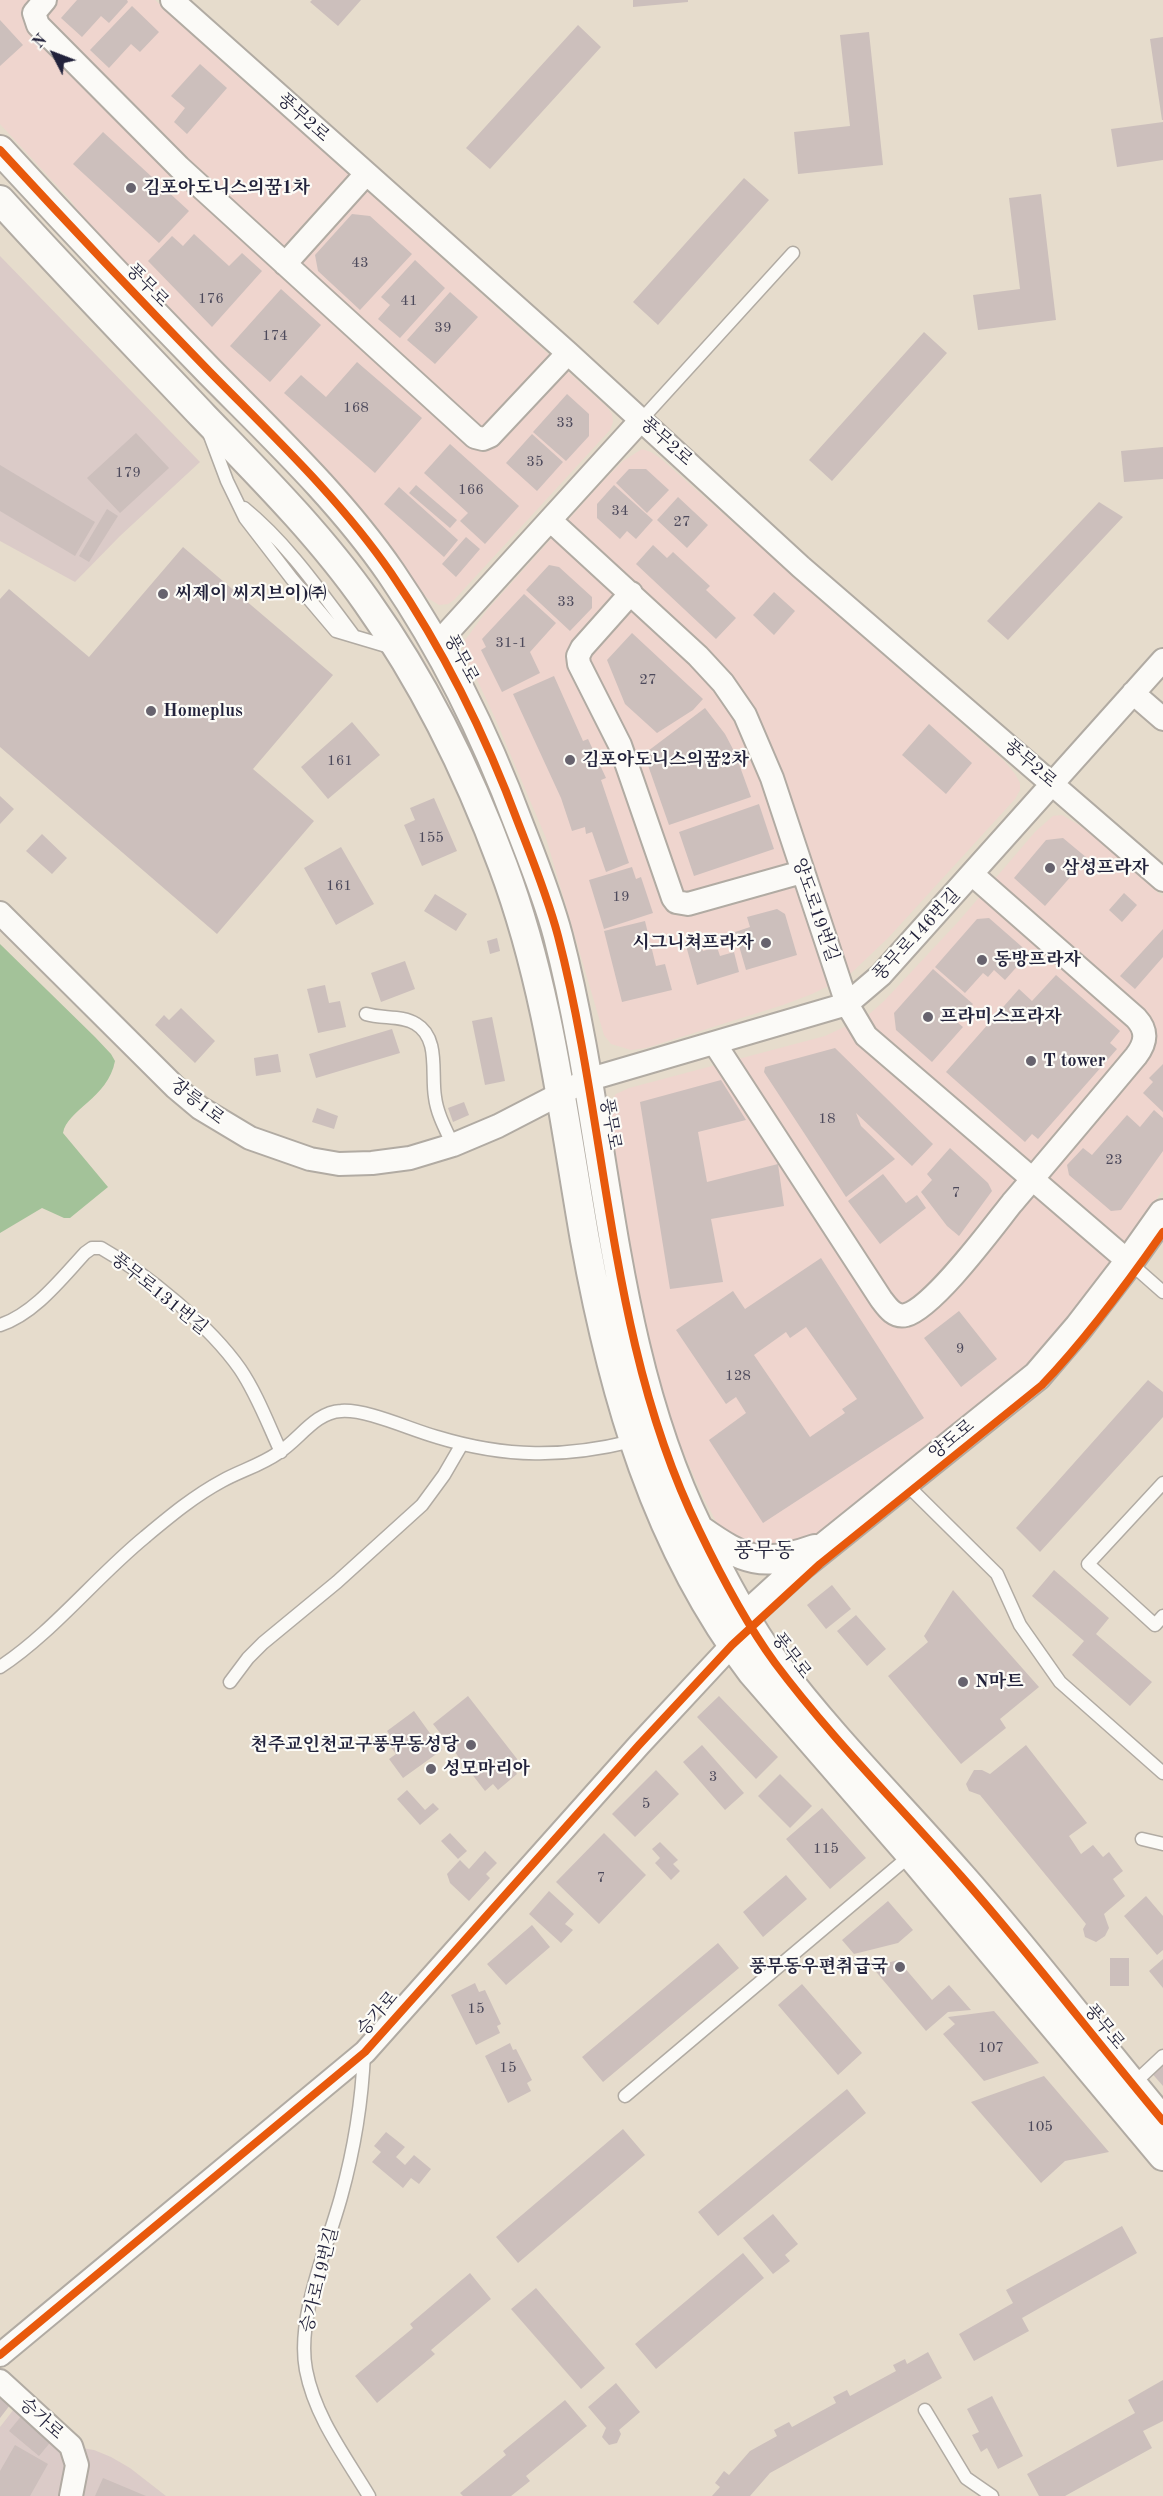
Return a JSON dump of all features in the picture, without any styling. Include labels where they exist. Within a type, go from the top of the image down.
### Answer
[{"type":"street","points":[[45,0],[34,13],[38,25],[162,151],[479,439],[490,436],[568,353]]},
{"type":"street","name":"풍무2로","points":[[172,0],[568,353],[801,567],[1163,880]]},
{"type":"street","name":"풍무로","points":[[0,150],[123,282],[334,500],[390,571],[437,644],[460,688],[501,776],[557,931],[572,997],[642,1379],[659,1435],[743,1630]]},
{"type":"street","points":[[285,264],[366,174]]},
{"type":"street","name":"풍무로","points":[[0,200],[72,280],[204,417],[322,545],[369,604],[398,650],[446,736],[503,864],[525,929],[561,1094],[586,1242],[611,1364],[633,1441],[658,1507],[680,1554],[743,1630],[803,1696],[920,1848],[966,1881],[1124,2092],[1163,2156]]},
{"type":"street","points":[[437,644],[641,420]]},
{"type":"street","name":"양도로19번길","points":[[550,520],[698,656],[735,698],[768,767],[848,1004],[858,1024],[874,1044],[1133,1266]]},
{"type":"street","points":[[631,593],[582,648],[578,656],[579,664],[620,745],[673,898],[676,902],[688,904],[802,872]]},
{"type":"street","name":"풍무로146번길","points":[[587,1080],[848,1004],[881,975],[973,875],[1163,660]]},
{"type":"street","points":[[1133,693],[1163,719]]},
{"type":"street","points":[[715,1044],[881,1299],[894,1313],[907,1314],[934,1294],[1142,1049],[1145,1032],[1136,1018],[973,875]]},
{"type":"street","name":"장릉1로","points":[[0,914],[175,1087],[200,1108],[250,1138],[310,1159],[339,1164],[410,1158],[453,1145],[587,1080]]},
{"type":"street","name":"양도로","points":[[1133,1266],[1163,1214]]},
{"type":"street","name":"양도로","points":[[743,1630],[1037,1376],[1163,1232]]},
{"type":"street","name":"양도로","points":[[743,1630],[828,1544],[909,1487]]},
{"type":"street","points":[[698,1528],[726,1549],[752,1558],[783,1559],[828,1544]]},
{"type":"street","name":"승가로","points":[[0,2355],[364,2052],[743,1630]]},
{"type":"street","name":"풍무로","points":[[1124,2092],[1163,2121]]},
{"type":"street","name":"승가로","points":[[0,2381],[71,2446],[77,2465],[71,2496]]},
{"type":"lane","points":[[641,420],[794,253]]},
{"type":"lane","points":[[204,417],[216,456],[237,502],[259,538],[336,631],[398,650]]},
{"type":"lane","points":[[366,1014],[378,1018],[407,1020],[424,1030],[432,1051],[435,1097],[439,1114],[453,1145]]},
{"type":"lane","name":"풍무로131번길","points":[[0,1325],[15,1318],[37,1302],[85,1253],[92,1248],[101,1248],[185,1311],[231,1357],[249,1384],[281,1452]]},
{"type":"lane","points":[[1133,1266],[1163,1292]]},
{"type":"lane","points":[[0,1667],[26,1647],[141,1539],[170,1515],[221,1482],[281,1452],[319,1419],[339,1411],[360,1413],[462,1444],[531,1453],[559,1454],[599,1449],[633,1441]]},
{"type":"lane","points":[[230,1682],[263,1642],[337,1582],[422,1505],[444,1475],[462,1444]]},
{"type":"lane","points":[[1163,1483],[1088,1564],[1155,1625],[1163,1616]]},
{"type":"lane","points":[[909,1487],[997,1574],[1020,1625],[1060,1682],[1163,1773]]},
{"type":"lane","points":[[1142,1839],[1163,1844]]},
{"type":"lane","points":[[625,2096],[920,1848]]},
{"type":"lane","name":"승가로19번길","points":[[364,2052],[362,2092],[353,2152],[315,2287],[305,2329],[304,2348],[305,2368],[317,2407],[369,2496]]},
{"type":"lane","points":[[1124,2092],[1163,2056]]},
{"type":"lane","points":[[925,2410],[961,2472],[992,2496]]},
{"type":"shaded area","points":[[0,0],[155,0],[606,406],[612,414],[613,422],[610,430],[454,600],[448,604],[439,605],[426,597],[379,532],[317,464],[93,234],[72,202],[0,124]]},
{"type":"shaded area","points":[[0,256],[200,462],[120,536],[75,582],[0,541]]},
{"type":"shaded area","points":[[642,449],[660,458],[1005,762],[1020,783],[1020,790],[1015,799],[888,938],[847,977],[783,1005],[646,1048],[631,1050],[611,1044],[604,1035],[546,838],[495,718],[463,650],[463,643],[488,609],[604,480],[623,461]]},
{"type":"shaded area","points":[[1062,815],[1084,828],[1163,897],[1163,1190],[1083,1303],[1038,1356],[806,1542],[770,1554],[728,1536],[717,1523],[704,1499],[675,1433],[658,1378],[643,1315],[613,1159],[607,1116],[609,1104],[616,1094],[629,1088],[825,1036],[866,1017],[958,922],[1035,832],[1053,816]]},
{"type":"shaded area","points":[[18,2404],[63,2445],[94,2450],[111,2457],[130,2468],[166,2496],[0,2496],[0,2427]]},
{"type":"green space","points":[[0,944],[95,1037],[115,1061],[104,1085],[72,1117],[63,1133],[108,1187],[70,1218],[64,1218],[42,1208],[0,1233]]},
{"type":"building","points":[[77,0],[127,0],[128,2],[109,23],[101,16],[82,37],[61,18]]},
{"type":"building","points":[[312,0],[361,0],[338,26],[310,2]]},
{"type":"building","points":[[633,0],[688,0],[688,2],[633,7]]},
{"type":"building","points":[[132,6],[159,32],[140,52],[131,44],[109,68],[90,50]]},
{"type":"building","points":[[0,20],[23,45],[0,66]]},
{"type":"building","points":[[578,25],[601,47],[490,169],[466,148]]},
{"type":"building","points":[[869,32],[883,165],[798,174],[794,132],[850,126],[840,35]]},
{"type":"building","points":[[1163,37],[1163,120],[1162,120],[1150,39]]},
{"type":"building","points":[[200,64],[227,88],[187,134],[174,122],[185,108],[171,96]]},
{"type":"building","points":[[1163,122],[1163,160],[1117,167],[1111,129]]},
{"type":"building","name":"김포아도니스의꿈1차","points":[[103,132],[189,211],[159,243],[73,164]]},
{"type":"building","points":[[744,178],[769,200],[658,325],[633,302]]},
{"type":"building","points":[[1041,194],[1056,320],[978,330],[973,295],[1020,289],[1009,198]]},
{"type":"building","points":[[352,214],[370,216],[412,254],[360,310],[318,271],[315,255]]},
{"type":"building","points":[[194,234],[229,266],[242,253],[262,271],[212,327],[148,261],[172,236],[183,246]]},
{"type":"building","points":[[415,260],[445,288],[400,338],[378,319],[390,305],[381,297]]},
{"type":"building","points":[[281,289],[321,325],[270,382],[230,346]]},
{"type":"building","points":[[450,292],[478,317],[435,364],[407,340]]},
{"type":"building","points":[[924,332],[947,353],[832,481],[809,460]]},
{"type":"building","points":[[357,362],[422,418],[375,473],[284,393],[301,375],[326,397]]},
{"type":"building","points":[[567,394],[589,414],[589,436],[566,461],[533,432]]},
{"type":"building","points":[[136,433],[169,468],[120,513],[87,478]]},
{"type":"building","points":[[532,434],[563,462],[537,491],[506,463]]},
{"type":"building","points":[[450,444],[519,506],[485,544],[460,521],[468,513],[424,473]]},
{"type":"building","points":[[1163,447],[1163,479],[1124,482],[1121,451]]},
{"type":"building","points":[[0,465],[95,522],[75,556],[0,511]]},
{"type":"building","points":[[629,469],[646,469],[669,490],[647,513],[616,483]]},
{"type":"building","points":[[416,485],[457,520],[450,528],[409,493]]},
{"type":"building","points":[[614,485],[653,520],[636,539],[627,531],[620,539],[597,518],[597,504]]},
{"type":"building","points":[[399,487],[458,540],[444,557],[384,504]]},
{"type":"building","points":[[678,497],[708,525],[687,548],[657,520]]},
{"type":"building","points":[[1099,502],[1123,517],[1008,640],[987,621]]},
{"type":"building","points":[[107,509],[118,516],[89,562],[79,556]]},
{"type":"building","points":[[466,537],[480,549],[456,577],[442,564]]},
{"type":"building","points":[[653,545],[667,558],[673,552],[710,586],[706,590],[736,618],[716,639],[636,564]]},
{"type":"building","name":"Homeplus","points":[[183,547],[333,675],[253,769],[314,821],[217,934],[0,747],[0,599],[9,589],[89,657]]},
{"type":"building","points":[[549,565],[559,567],[592,597],[592,608],[570,631],[526,590]]},
{"type":"building","points":[[774,592],[795,611],[774,635],[753,615]]},
{"type":"building","points":[[524,594],[556,623],[530,652],[540,673],[502,692],[481,650],[486,647],[482,639]]},
{"type":"building","points":[[632,633],[703,699],[693,710],[657,733],[625,704],[607,660]]},
{"type":"building","name":"김포아도니스의꿈2차","points":[[554,676],[583,741],[588,739],[606,778],[601,780],[629,863],[606,872],[592,832],[586,834],[585,827],[572,831],[561,798],[513,694]]},
{"type":"building","points":[[705,708],[725,734],[735,753],[751,797],[669,825],[644,754]]},
{"type":"building","points":[[352,722],[380,755],[328,799],[301,767]]},
{"type":"building","points":[[929,724],[972,763],[946,794],[902,755]]},
{"type":"building","points":[[0,796],[14,809],[0,824]]},
{"type":"building","points":[[434,798],[457,851],[422,866],[404,825],[415,820],[410,808]]},
{"type":"building","points":[[759,804],[774,849],[694,876],[679,832]]},
{"type":"building","points":[[42,834],[67,858],[52,874],[26,851]]},
{"type":"building","name":"삼성프라자","points":[[1063,838],[1087,858],[1045,906],[1014,878],[1046,840]]},
{"type":"building","points":[[341,847],[374,904],[336,925],[304,868]]},
{"type":"building","points":[[632,867],[636,879],[641,877],[653,913],[604,929],[589,880]]},
{"type":"building","points":[[1124,893],[1137,905],[1122,922],[1109,910]]},
{"type":"building","points":[[435,894],[467,914],[456,931],[424,911]]},
{"type":"building","name":"시그니쳐프라자","points":[[777,909],[785,914],[797,955],[746,970],[735,932],[750,927],[747,917]]},
{"type":"building","name":"동방프라자","points":[[989,918],[1029,953],[1005,980],[994,970],[988,977],[983,973],[965,993],[935,967],[977,919]]},
{"type":"building","points":[[645,921],[656,966],[665,964],[672,990],[622,1002],[604,931]]},
{"type":"building","points":[[1163,929],[1163,957],[1135,989],[1120,976]]},
{"type":"building","points":[[497,938],[500,951],[490,954],[487,941]]},
{"type":"building","points":[[699,938],[703,951],[717,947],[720,956],[734,952],[739,972],[697,985],[685,942]]},
{"type":"building","points":[[405,961],[415,989],[381,1002],[371,973]]},
{"type":"building","name":"프라미스프라자","points":[[933,969],[973,1004],[957,1022],[963,1027],[932,1062],[896,1030],[894,1013]]},
{"type":"building","name":"T tower","points":[[1056,975],[1120,1031],[1110,1043],[1117,1049],[1038,1139],[1032,1134],[1025,1142],[946,1072],[1019,989],[1032,1001]]},
{"type":"building","points":[[325,985],[329,1003],[340,1001],[346,1027],[318,1033],[307,989]]},
{"type":"building","points":[[181,1008],[215,1041],[195,1063],[155,1025],[164,1015],[169,1020]]},
{"type":"building","points":[[492,1017],[505,1081],[485,1085],[472,1021]]},
{"type":"building","points":[[392,1029],[400,1053],[316,1078],[309,1054]]},
{"type":"building","points":[[835,1048],[933,1144],[912,1166],[856,1113],[861,1126],[895,1159],[846,1197],[764,1072],[765,1067]]},
{"type":"building","points":[[278,1054],[281,1072],[256,1076],[254,1058]]},
{"type":"building","points":[[1163,1064],[1163,1112],[1143,1093],[1153,1082],[1149,1078]]},
{"type":"building","points":[[721,1080],[746,1120],[698,1132],[707,1182],[778,1164],[784,1206],[711,1219],[723,1282],[670,1289],[640,1102]]},
{"type":"building","points":[[464,1102],[469,1115],[453,1122],[448,1108]]},
{"type":"building","points":[[317,1108],[338,1116],[334,1129],[312,1122]]},
{"type":"building","points":[[1154,1110],[1163,1118],[1163,1151],[1121,1210],[1111,1211],[1069,1175],[1067,1165],[1083,1148],[1092,1155],[1127,1115],[1140,1127]]},
{"type":"building","points":[[950,1148],[988,1183],[992,1191],[959,1236],[947,1226],[921,1192],[932,1180],[927,1174]]},
{"type":"building","points":[[883,1174],[906,1203],[917,1195],[926,1208],[880,1244],[848,1201]]},
{"type":"building","points":[[821,1258],[924,1418],[763,1523],[709,1440],[746,1413],[736,1397],[726,1404],[676,1330],[733,1291],[745,1309]],"holes":[[[806,1327],[857,1399],[842,1409],[845,1413],[810,1437],[754,1355],[786,1332],[790,1338]]]},
{"type":"building","points":[[959,1311],[997,1359],[961,1387],[924,1338]]},
{"type":"building","points":[[1148,1380],[1163,1392],[1163,1417],[1040,1552],[1016,1528]]},
{"type":"building","points":[[1054,1570],[1109,1618],[1096,1634],[1152,1682],[1130,1706],[1072,1655],[1084,1641],[1032,1596]]},
{"type":"building","points":[[832,1585],[851,1609],[826,1629],[807,1605]]},
{"type":"building","name":"N마트","points":[[953,1590],[1039,1687],[1000,1719],[1006,1728],[961,1764],[888,1676],[928,1642],[924,1636]]},
{"type":"building","points":[[856,1615],[886,1649],[867,1666],[837,1631]]},
{"type":"building","points":[[468,1696],[521,1764],[514,1770],[517,1774],[498,1790],[493,1784],[485,1791],[433,1724]]},
{"type":"building","points":[[719,1696],[778,1757],[756,1779],[697,1717]]},
{"type":"building","points":[[414,1711],[442,1750],[403,1778],[389,1759],[396,1754],[387,1742],[392,1738],[387,1731]]},
{"type":"building","points":[[702,1745],[744,1793],[725,1810],[683,1762]]},
{"type":"building","points":[[1026,1745],[1087,1823],[1069,1836],[1081,1854],[1093,1845],[1103,1857],[1109,1852],[1123,1871],[1113,1879],[1125,1896],[1104,1914],[1109,1928],[1105,1936],[1096,1942],[1085,1937],[1083,1929],[1086,1924],[980,1795],[969,1791],[966,1784],[974,1770],[982,1770],[990,1774]]},
{"type":"building","points":[[656,1770],[679,1794],[635,1837],[612,1814]]},
{"type":"building","points":[[780,1774],[812,1806],[790,1828],[758,1796]]},
{"type":"building","points":[[407,1790],[425,1810],[433,1803],[439,1809],[420,1825],[397,1799]]},
{"type":"building","points":[[822,1808],[866,1858],[830,1889],[786,1839]]},
{"type":"building","points":[[450,1833],[467,1851],[458,1859],[441,1841]]},
{"type":"building","points":[[604,1833],[646,1875],[599,1924],[556,1882]]},
{"type":"building","points":[[660,1842],[678,1860],[673,1864],[680,1871],[671,1880],[655,1863],[660,1858],[652,1849]]},
{"type":"building","points":[[485,1851],[497,1863],[486,1874],[490,1878],[469,1901],[450,1883],[447,1874],[460,1860],[469,1869]]},
{"type":"building","points":[[786,1875],[807,1899],[763,1937],[743,1912]]},
{"type":"building","points":[[549,1891],[574,1914],[565,1924],[573,1930],[561,1943],[529,1914]]},
{"type":"building","points":[[1146,1896],[1163,1916],[1163,1950],[1157,1955],[1124,1916]]},
{"type":"building","points":[[888,1901],[913,1930],[898,1943],[854,1954],[842,1940]]},
{"type":"building","points":[[532,1925],[550,1947],[506,1985],[487,1964]]},
{"type":"building","points":[[718,1943],[739,1968],[603,2082],[582,2057]]},
{"type":"building","points":[[1110,1958],[1129,1958],[1129,1986],[1110,1986]]},
{"type":"building","points":[[1163,1959],[1163,1988],[1149,1971]]},
{"type":"building","points":[[898,1960],[932,2000],[949,1985],[971,2010],[948,2012],[926,2031],[872,1967]]},
{"type":"building","points":[[475,1983],[479,1992],[485,1990],[501,2024],[497,2026],[500,2033],[476,2045],[451,1995]]},
{"type":"building","points":[[802,1984],[862,2053],[838,2075],[778,2005]]},
{"type":"building","points":[[994,2011],[1039,2063],[984,2081],[943,2034],[955,2024],[948,2017]]},
{"type":"building","points":[[510,2043],[513,2050],[516,2049],[532,2080],[527,2083],[531,2091],[508,2103],[485,2056]]},
{"type":"building","points":[[1163,2059],[1163,2086],[1149,2070]]},
{"type":"building","points":[[1044,2076],[1109,2152],[1065,2161],[1041,2183],[971,2102]]},
{"type":"building","points":[[847,2089],[866,2113],[718,2236],[698,2212]]},
{"type":"building","points":[[623,2129],[645,2155],[518,2263],[496,2237]]},
{"type":"building","points":[[386,2132],[405,2147],[396,2157],[405,2165],[414,2155],[431,2169],[419,2184],[411,2178],[403,2188],[372,2162],[381,2152],[374,2146]]},
{"type":"building","points":[[773,2214],[798,2244],[785,2255],[790,2261],[773,2274],[743,2238]]},
{"type":"building","points":[[1122,2226],[1137,2253],[1022,2318],[1029,2331],[974,2361],[959,2334],[1013,2303],[1006,2290]]},
{"type":"building","points":[[743,2253],[764,2278],[656,2369],[635,2344]]},
{"type":"building","points":[[470,2273],[491,2299],[431,2350],[435,2354],[377,2403],[355,2376],[413,2328],[410,2324]]},
{"type":"building","points":[[536,2288],[605,2368],[581,2389],[511,2309]]},
{"type":"building","points":[[928,2352],[942,2378],[770,2473],[750,2496],[712,2496],[720,2487],[715,2483],[724,2471],[729,2475],[750,2451],[777,2436],[774,2430],[789,2422],[792,2427],[836,2403],[833,2397],[847,2390],[850,2396],[896,2371],[893,2365],[905,2359],[907,2364]]},
{"type":"building","points":[[1163,2380],[1163,2421],[1143,2431],[1152,2448],[1065,2496],[1039,2496],[1027,2474],[1135,2413],[1128,2400]]},
{"type":"building","points":[[616,2383],[640,2412],[619,2430],[621,2434],[617,2443],[609,2445],[602,2437],[606,2428],[588,2407]]},
{"type":"building","points":[[992,2396],[1023,2456],[998,2469],[987,2448],[981,2452],[972,2435],[979,2432],[967,2409]]},
{"type":"building","points":[[0,2397],[10,2405],[0,2418]]},
{"type":"building","points":[[565,2400],[587,2426],[526,2476],[530,2481],[511,2496],[463,2496],[460,2493],[506,2455],[503,2451]]},
{"type":"building","points":[[23,2414],[53,2439],[39,2456],[9,2431]]},
{"type":"building","points":[[15,2445],[48,2464],[30,2496],[0,2496],[0,2471]]},
{"type":"building","points":[[103,2478],[146,2496],[95,2496]]},
{"type":"cycle path","points":[[0,150],[328,494],[391,573],[429,633],[463,695],[493,759],[535,866],[554,922],[575,1010],[628,1313],[646,1387],[669,1459],[707,1547],[754,1631],[797,1691],[842,1745],[987,1906],[1163,2121]]},
{"type":"cycle path","points":[[0,2355],[365,2052],[639,1745],[732,1645],[820,1564],[1042,1385],[1075,1349],[1163,1232]]},
{"type":"place","name":"김포아도니스의꿈1차","points":[[131,188]]},
{"type":"place","name":"씨제이 씨지브이)㈜","points":[[163,594]]},
{"type":"place","name":"Homeplus","points":[[151,711]]},
{"type":"place","name":"김포아도니스의꿈2차","points":[[570,760]]},
{"type":"place","name":"삼성프라자","points":[[1050,868]]},
{"type":"place","name":"시그니쳐프라자","points":[[766,943]]},
{"type":"place","name":"동방프라자","points":[[982,960]]},
{"type":"place","name":"프라미스프라자","points":[[928,1017]]},
{"type":"place","name":"T tower","points":[[1031,1061]]},
{"type":"place","name":"N마트","points":[[963,1682]]},
{"type":"place","name":"천주교인천교구풍무동성당","points":[[471,1745]]},
{"type":"place","name":"성모마리아","points":[[431,1769]]},
{"type":"place","name":"풍무동우편취급국","points":[[900,1967]]},
{"type":"district","name":"풍무동","points":[[764,1551]]}]
